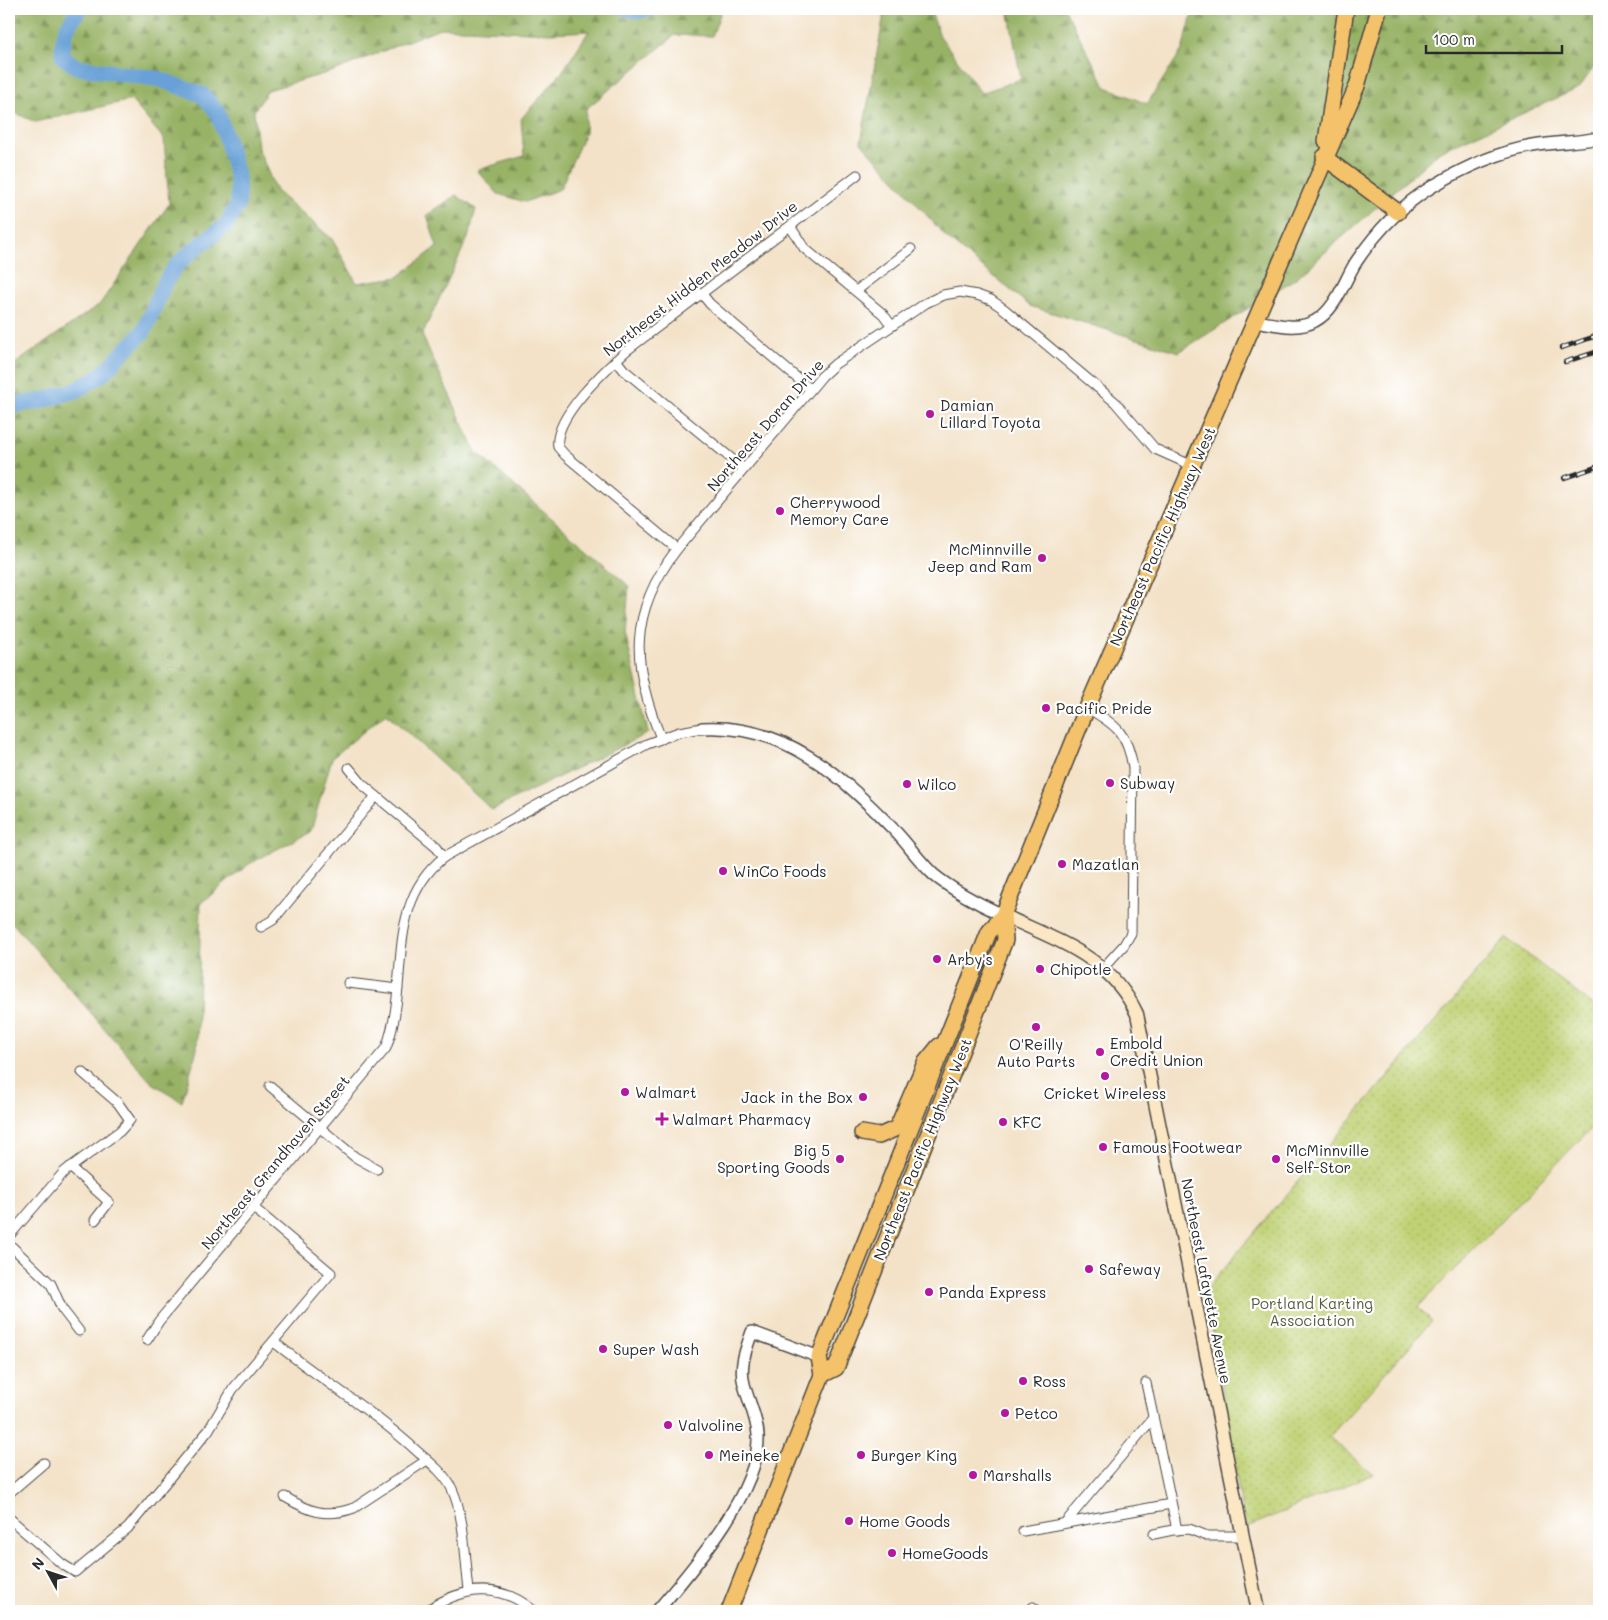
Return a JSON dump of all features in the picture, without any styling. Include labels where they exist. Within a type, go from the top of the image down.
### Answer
[{"type":"highway","points":[[1324,157],[1346,9]]},
{"type":"highway","points":[[1324,157],[1357,86],[1379,9]]},
{"type":"highway","points":[[1324,157],[1398,212]]},
{"type":"highway","name":"Northeast Pacific Highway West","points":[[819,1357],[894,1165],[905,1146],[989,932],[1003,915],[1087,708],[1256,321],[1324,157]]},
{"type":"highway","name":"Northeast Pacific Highway West","points":[[729,1611],[822,1375],[836,1368],[1005,940],[1003,915]]},
{"type":"highway","points":[[862,1133],[879,1136],[897,1128],[926,1063],[951,1028]]},
{"type":"highway","points":[[916,1166],[912,1153],[943,1070],[943,1050]]},
{"type":"highway","points":[[886,1241],[885,1216],[899,1182],[894,1165]]},
{"type":"highway","points":[[819,1357],[822,1375]]},
{"type":"main road","name":"Northeast Lafayette Avenue","points":[[1003,915],[1064,943],[1104,968],[1129,996],[1142,1032],[1258,1611]]},
{"type":"street","points":[[1256,321],[1297,326],[1317,320],[1331,306],[1354,264],[1372,240],[1398,212],[1433,186],[1474,164],[1537,145],[1599,138]]},
{"type":"street","name":"Northeast Hidden Meadow Drive","points":[[677,549],[558,447],[559,430],[570,413],[616,360],[857,174]]},
{"type":"street","points":[[790,226],[804,248],[883,314],[892,326]]},
{"type":"street","points":[[856,291],[910,249]]},
{"type":"street","name":"Northeast Doran Drive","points":[[660,738],[645,698],[639,666],[640,630],[648,599],[657,578],[677,549],[810,389],[835,364],[926,303],[943,295],[960,292],[991,300],[1115,402],[1155,449],[1193,466]]},
{"type":"street","points":[[701,293],[710,304],[810,389]]},
{"type":"street","points":[[616,360],[624,370],[744,469]]},
{"type":"street","points":[[1087,708],[1105,718],[1123,735],[1128,744],[1133,768],[1131,933],[1124,945],[1104,968]]},
{"type":"street","points":[[702,728],[721,727],[758,732],[777,739],[808,756],[874,810],[927,868],[945,884],[1003,915]]},
{"type":"street","name":"Northeast Grandhaven Street","points":[[148,1340],[159,1321],[386,1048],[394,1025],[408,905],[417,885],[431,867],[444,857],[660,738],[702,728]]},
{"type":"street","points":[[349,768],[376,796],[437,847],[444,857]]},
{"type":"street","points":[[261,927],[273,920],[376,796]]},
{"type":"street","points":[[348,983],[398,989]]},
{"type":"street","points":[[9,1236],[52,1184],[70,1167],[120,1131],[130,1120],[118,1103],[82,1072]]},
{"type":"street","points":[[270,1086],[355,1156],[377,1169]]},
{"type":"street","points":[[70,1167],[110,1202],[95,1220]]},
{"type":"street","points":[[9,1518],[62,1564],[75,1572],[128,1528],[208,1431],[233,1389],[331,1273],[254,1208]]},
{"type":"street","points":[[9,1244],[51,1284],[68,1319],[79,1331]]},
{"type":"street","points":[[657,1611],[726,1523],[752,1471],[757,1454],[758,1436],[742,1374],[744,1355],[752,1332],[819,1357]]},
{"type":"street","points":[[274,1342],[303,1366],[382,1421],[443,1475],[451,1488],[458,1506],[470,1590]]},
{"type":"street","points":[[1146,1383],[1177,1530]]},
{"type":"street","points":[[1065,1523],[1154,1418]]},
{"type":"street","points":[[285,1497],[311,1511],[344,1512],[354,1508],[427,1460]]},
{"type":"street","points":[[9,1493],[44,1463]]},
{"type":"street","points":[[1024,1531],[1171,1504]]},
{"type":"street","points":[[1154,1534],[1188,1529],[1207,1536],[1242,1536]]},
{"type":"street","points":[[426,1611],[445,1598],[470,1590],[493,1591],[511,1596],[534,1611]]},
{"type":"green space","points":[[9,9],[722,9],[712,36],[675,35],[586,109],[585,133],[560,189],[525,202],[498,194],[477,170],[524,156],[521,119],[562,72],[589,31],[551,33],[440,28],[334,71],[268,90],[254,111],[258,148],[276,191],[332,239],[357,283],[398,277],[437,247],[427,215],[456,195],[476,209],[468,238],[422,335],[476,452],[629,586],[625,632],[648,733],[492,810],[386,713],[332,758],[311,831],[249,864],[201,903],[197,1049],[182,1102],[151,1082],[9,919],[9,368],[100,304],[169,204],[164,139],[131,100],[35,122],[9,110]]},
{"type":"green space","points":[[892,9],[930,9],[940,36],[981,93],[1021,79],[1008,9],[1065,9],[1106,87],[1147,104],[1182,50],[1194,9],[1599,9],[1599,60],[1579,88],[1440,151],[1296,278],[1179,352],[1030,306],[949,240],[861,142],[884,14]]},
{"type":"green space","name":"Portland Karting Association","points":[[1506,938],[1599,1010],[1599,1120],[1418,1307],[1432,1321],[1329,1437],[1373,1474],[1245,1528],[1206,1289]]},
{"type":"waterway","points":[[9,406],[40,401],[77,390],[102,374],[144,331],[164,284],[175,267],[192,251],[226,225],[238,204],[238,182],[230,150],[218,113],[203,95],[159,79],[77,67],[63,57],[63,43],[66,31],[80,9]]},
{"type":"waterway","points":[[628,9],[638,11],[648,9]]},
{"type":"railway","points":[[1561,348],[1599,335]]},
{"type":"railway","points":[[1565,362],[1599,351]]},
{"type":"railway","points":[[1564,478],[1599,466]]},
{"type":"place","name":"Damian Lillard Toyota","points":[[930,414]]},
{"type":"place","name":"Cherrywood Memory Care","points":[[780,511]]},
{"type":"place","name":"McMinnville Jeep and Ram","points":[[1042,558]]},
{"type":"place","name":"Pacific Pride","points":[[1046,708]]},
{"type":"place","name":"Subway","points":[[1110,783]]},
{"type":"place","name":"Wilco","points":[[907,784]]},
{"type":"place","name":"Mazatlan","points":[[1062,864]]},
{"type":"place","name":"WinCo Foods","points":[[723,871]]},
{"type":"place","name":"Arby's","points":[[937,959]]},
{"type":"place","name":"Chipotle","points":[[1040,969]]},
{"type":"place","name":"O'Reilly Auto Parts","points":[[1036,1027]]},
{"type":"place","name":"Embold Credit Union","points":[[1100,1052]]},
{"type":"place","name":"Cricket Wireless","points":[[1105,1076]]},
{"type":"place","name":"Walmart","points":[[625,1092]]},
{"type":"place","name":"Jack in the Box","points":[[863,1097]]},
{"type":"place","name":"Walmart Pharmacy","points":[[662,1119]]},
{"type":"place","name":"KFC","points":[[1003,1122]]},
{"type":"place","name":"Famous Footwear","points":[[1103,1147]]},
{"type":"place","name":"Big 5 Sporting Goods","points":[[840,1159]]},
{"type":"place","name":"McMinnville Self-Stor","points":[[1276,1159]]},
{"type":"place","name":"Safeway","points":[[1089,1269]]},
{"type":"place","name":"Panda Express","points":[[929,1292]]},
{"type":"place","name":"Super Wash","points":[[603,1349]]},
{"type":"place","name":"Ross","points":[[1023,1381]]},
{"type":"place","name":"Petco","points":[[1005,1413]]},
{"type":"place","name":"Valvoline","points":[[668,1425]]},
{"type":"place","name":"Meineke","points":[[709,1455]]},
{"type":"place","name":"Burger King","points":[[861,1455]]},
{"type":"place","name":"Marshalls","points":[[973,1475]]},
{"type":"place","name":"Home Goods","points":[[849,1521]]},
{"type":"place","name":"HomeGoods","points":[[892,1553]]}]
